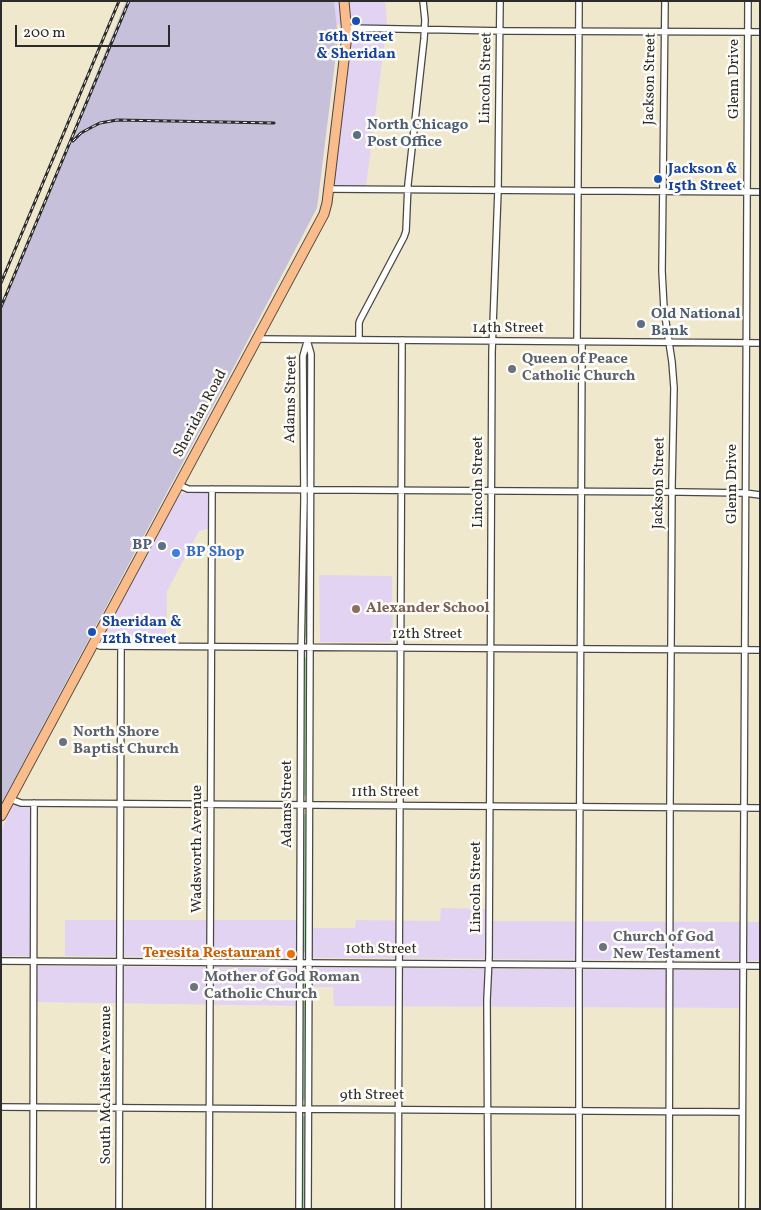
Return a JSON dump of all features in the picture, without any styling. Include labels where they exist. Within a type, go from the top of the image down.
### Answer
[{"type":"highway","name":"Sheridan Road","points":[[1,816],[324,214],[327,203],[347,28],[344,1]]},
{"type":"street","points":[[359,340],[360,320],[406,230],[408,189],[425,29],[423,1]]},
{"type":"street","name":"Lincoln Street","points":[[488,1209],[492,341],[498,190],[500,1]]},
{"type":"street","points":[[579,1],[578,191],[582,492],[579,1209]]},
{"type":"street","name":"Jackson Street","points":[[665,1],[662,271],[663,303],[673,366],[674,388],[669,1209]]},
{"type":"street","name":"Glenn Drive","points":[[742,1209],[748,1]]},
{"type":"street","points":[[347,28],[579,32],[760,32]]},
{"type":"street","points":[[328,189],[760,192]]},
{"type":"street","name":"14th Street","points":[[257,340],[760,343]]},
{"type":"street","name":"Adams Street","points":[[299,1209],[301,647],[311,354],[308,340]]},
{"type":"street","points":[[398,1209],[402,340]]},
{"type":"street","points":[[179,485],[188,489],[672,492],[746,493],[760,495]]},
{"type":"street","name":"Wadsworth Avenue","points":[[209,1209],[212,489]]},
{"type":"street","name":"Adams Street","points":[[307,489],[310,647],[308,1209]]},
{"type":"street","name":"12th Street","points":[[94,643],[100,646],[760,650]]},
{"type":"street","name":"South McAlister Avenue","points":[[119,1209],[121,646]]},
{"type":"street","name":"11th Street","points":[[10,799],[21,803],[760,808]]},
{"type":"street","points":[[33,1209],[34,803]]},
{"type":"street","name":"10th Street","points":[[1,961],[760,966]]},
{"type":"street","name":"9th Street","points":[[1,1107],[742,1112]]},
{"type":"shaded area","points":[[126,1],[334,1],[338,38],[317,208],[1,804],[1,308]]},
{"type":"shaded area","points":[[334,1],[385,1],[387,24],[366,186],[334,186],[347,80],[351,23],[336,25]]},
{"type":"shaded area","points":[[213,492],[211,528],[199,531],[167,591],[166,646],[98,646],[177,498],[180,494]]},
{"type":"shaded area","name":"Alexander School","points":[[319,575],[392,576],[393,642],[320,642]]},
{"type":"shaded area","points":[[14,803],[37,804],[34,956],[1,956],[1,831]]},
{"type":"shaded area","points":[[441,908],[490,909],[490,921],[760,922],[760,961],[65,956],[65,920],[304,920],[304,928],[355,928],[356,920],[440,921]]},
{"type":"shaded area","points":[[34,966],[746,970],[746,1008],[334,1006],[333,987],[304,987],[304,1006],[34,1002]]},
{"type":"green space","points":[[307,499],[307,637],[306,638],[305,637]]},
{"type":"green space","points":[[305,658],[306,795],[304,796]]},
{"type":"green space","points":[[306,815],[304,953],[303,952]]},
{"type":"green space","points":[[303,972],[306,973],[306,1097],[303,1100],[302,1099]]},
{"type":"green space","points":[[304,1116],[305,1209],[302,1209],[302,1118]]},
{"type":"railway","points":[[1,283],[119,1]]},
{"type":"railway","points":[[1,307],[129,1]]},
{"type":"railway","points":[[73,141],[81,133],[100,123],[117,120],[274,123]]},
{"type":"place","name":"16th Street & Sheridan","points":[[356,21]]},
{"type":"place","name":"North Chicago Post Office","points":[[357,135]]},
{"type":"place","name":"Jackson & 15th Street","points":[[658,179]]},
{"type":"place","name":"Old National Bank","points":[[641,324]]},
{"type":"place","name":"Queen of Peace Catholic Church","points":[[512,369]]},
{"type":"place","name":"BP","points":[[162,546]]},
{"type":"place","name":"BP Shop","points":[[176,553]]},
{"type":"place","name":"Alexander School","points":[[356,609]]},
{"type":"place","name":"Sheridan & 12th Street","points":[[92,632]]},
{"type":"place","name":"North Shore Baptist Church","points":[[63,742]]},
{"type":"place","name":"Church of God New Testament","points":[[603,947]]},
{"type":"place","name":"Teresita Restaurant","points":[[291,954]]},
{"type":"place","name":"Mother of God Roman Catholic Church","points":[[194,987]]}]
